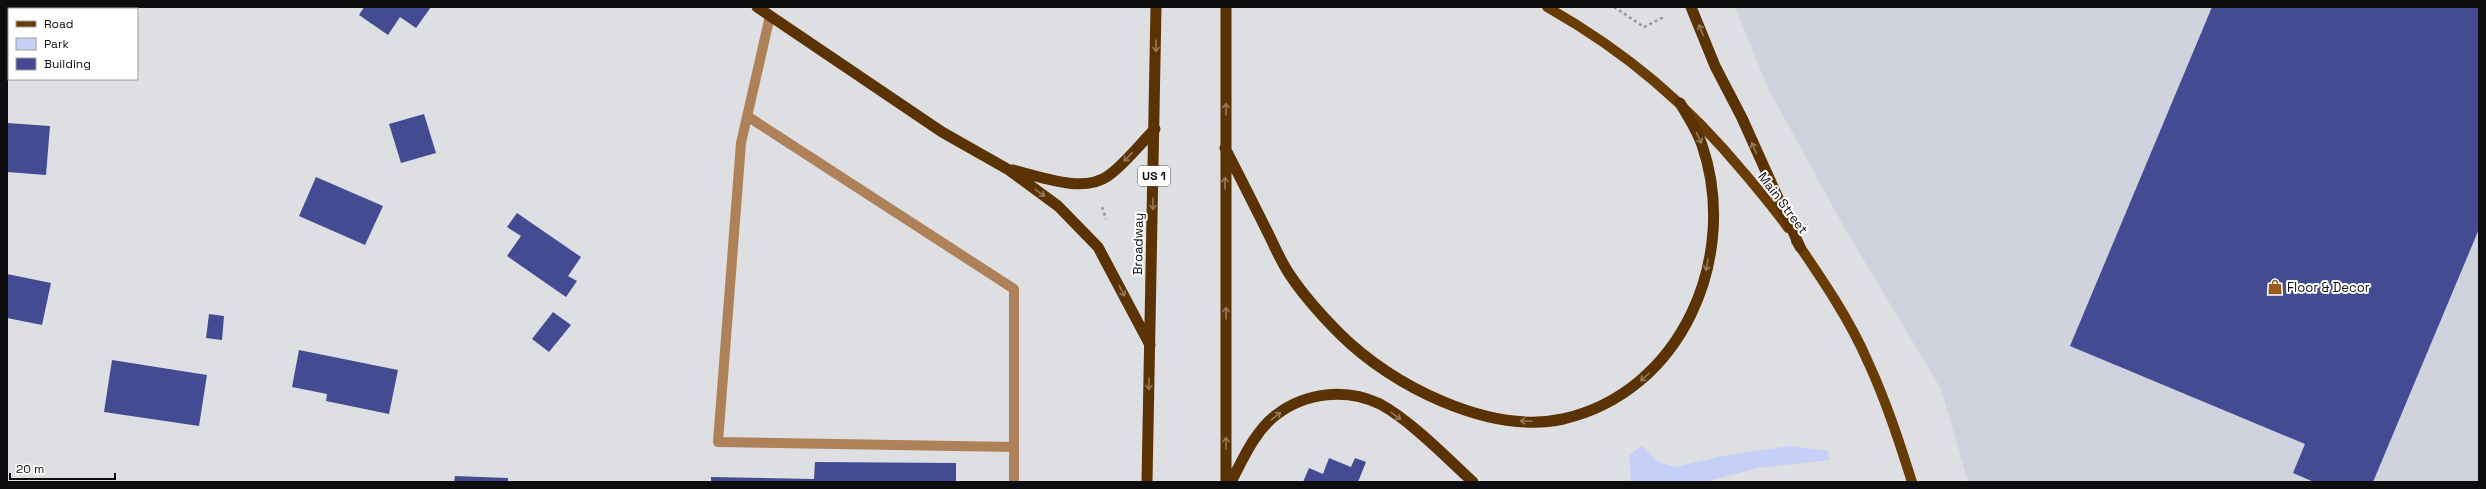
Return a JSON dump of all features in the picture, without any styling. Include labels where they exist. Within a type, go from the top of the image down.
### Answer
[{"type":"highway","points":[[757,7],[942,132],[1009,170],[1058,206],[1098,247],[1150,345]]},
{"type":"highway","name":"Broadway","points":[[1147,482],[1155,129],[1156,7]]},
{"type":"highway","points":[[1226,7],[1226,482]]},
{"type":"highway","points":[[1691,7],[1715,66],[1742,118],[1800,247]]},
{"type":"highway","points":[[1225,148],[1290,275],[1336,329],[1362,354],[1385,371],[1408,384],[1459,408],[1522,421],[1561,419],[1610,402],[1646,378],[1674,345],[1701,291],[1710,245],[1713,196],[1702,144],[1680,103]]},
{"type":"highway","points":[[1009,170],[1068,183],[1095,182],[1114,171],[1155,129]]},
{"type":"highway","points":[[1231,482],[1252,443],[1276,415],[1303,400],[1317,396],[1340,394],[1366,399],[1392,412],[1473,482]]},
{"type":"main road","name":"Main Street","points":[[1546,7],[1634,63],[1680,103],[1708,131],[1779,215],[1868,360],[1896,429],[1912,482]]},
{"type":"lane","points":[[770,16],[741,143],[718,442],[1014,447]]},
{"type":"lane","points":[[747,116],[1014,289],[1014,482]]},
{"type":"path","points":[[1614,7],[1644,26],[1664,17]]},
{"type":"shaded area","points":[[1735,7],[2479,7],[2479,482],[1968,482],[1941,389],[1844,227],[1767,86]]},
{"type":"green space","points":[[1642,446],[1657,461],[1674,467],[1724,456],[1790,446],[1828,451],[1829,460],[1757,468],[1705,482],[1631,482],[1629,455]]},
{"type":"building","points":[[364,7],[431,7],[416,28],[400,17],[388,35],[359,15]]},
{"type":"building","name":"Floor & Decor","points":[[2212,7],[2479,7],[2479,229],[2373,482],[2314,482],[2293,473],[2305,444],[2070,346]]},
{"type":"building","points":[[424,114],[436,153],[401,163],[389,124]]},
{"type":"building","points":[[7,123],[50,126],[46,175],[7,172]]},
{"type":"building","points":[[316,177],[383,206],[365,245],[299,216]]},
{"type":"building","points":[[517,213],[581,257],[568,276],[577,281],[566,297],[507,256],[521,236],[507,227]]},
{"type":"building","points":[[7,274],[51,283],[42,325],[7,318]]},
{"type":"building","points":[[553,312],[571,325],[549,352],[532,339]]},
{"type":"building","points":[[209,314],[224,316],[222,340],[206,338]]},
{"type":"building","points":[[299,350],[398,370],[389,414],[326,401],[327,394],[292,387]]},
{"type":"building","points":[[112,360],[207,375],[199,426],[104,412]]},
{"type":"building","points":[[1329,458],[1351,467],[1355,458],[1366,462],[1358,482],[1303,482],[1309,468],[1323,474]]},
{"type":"building","points":[[815,462],[956,463],[956,482],[711,482],[711,477],[814,479]]},
{"type":"building","points":[[455,476],[508,478],[508,482],[454,482]]},
{"type":"place","name":"Floor & Decor","points":[[2275,287]]}]
